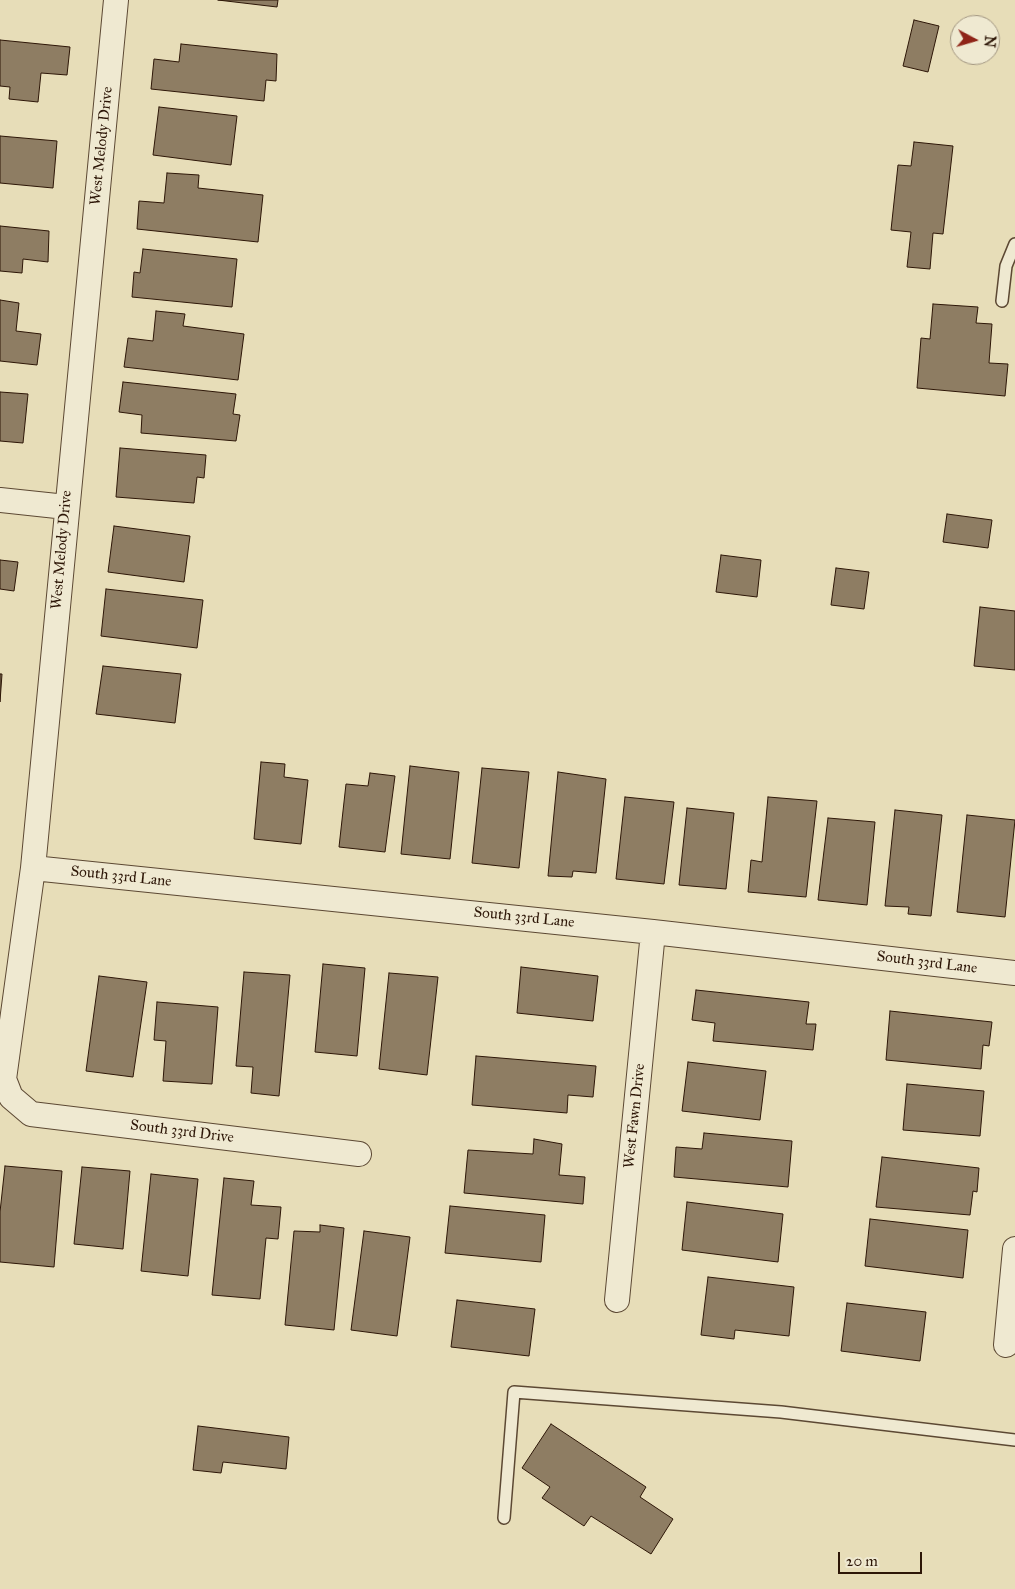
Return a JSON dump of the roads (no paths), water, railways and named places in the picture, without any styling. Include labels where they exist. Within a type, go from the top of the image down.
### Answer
[{"type":"street","name":"West Melody Drive","points":[[11,1097],[4,1080],[33,868],[66,506],[116,0]]},
{"type":"street","points":[[0,500],[66,506]]},
{"type":"street","name":"South 33rd Lane","points":[[33,868],[653,932],[1015,973]]},
{"type":"street","name":"West Fawn Drive","points":[[617,1300],[653,932]]},
{"type":"street","name":"South 33rd Drive","points":[[11,1097],[31,1114],[358,1154]]},
{"type":"street","points":[[1006,1345],[1015,1249]]},
{"type":"lane","points":[[1002,302],[1006,266],[1015,244]]},
{"type":"lane","points":[[504,1518],[514,1392],[781,1412],[1015,1440]]}]
